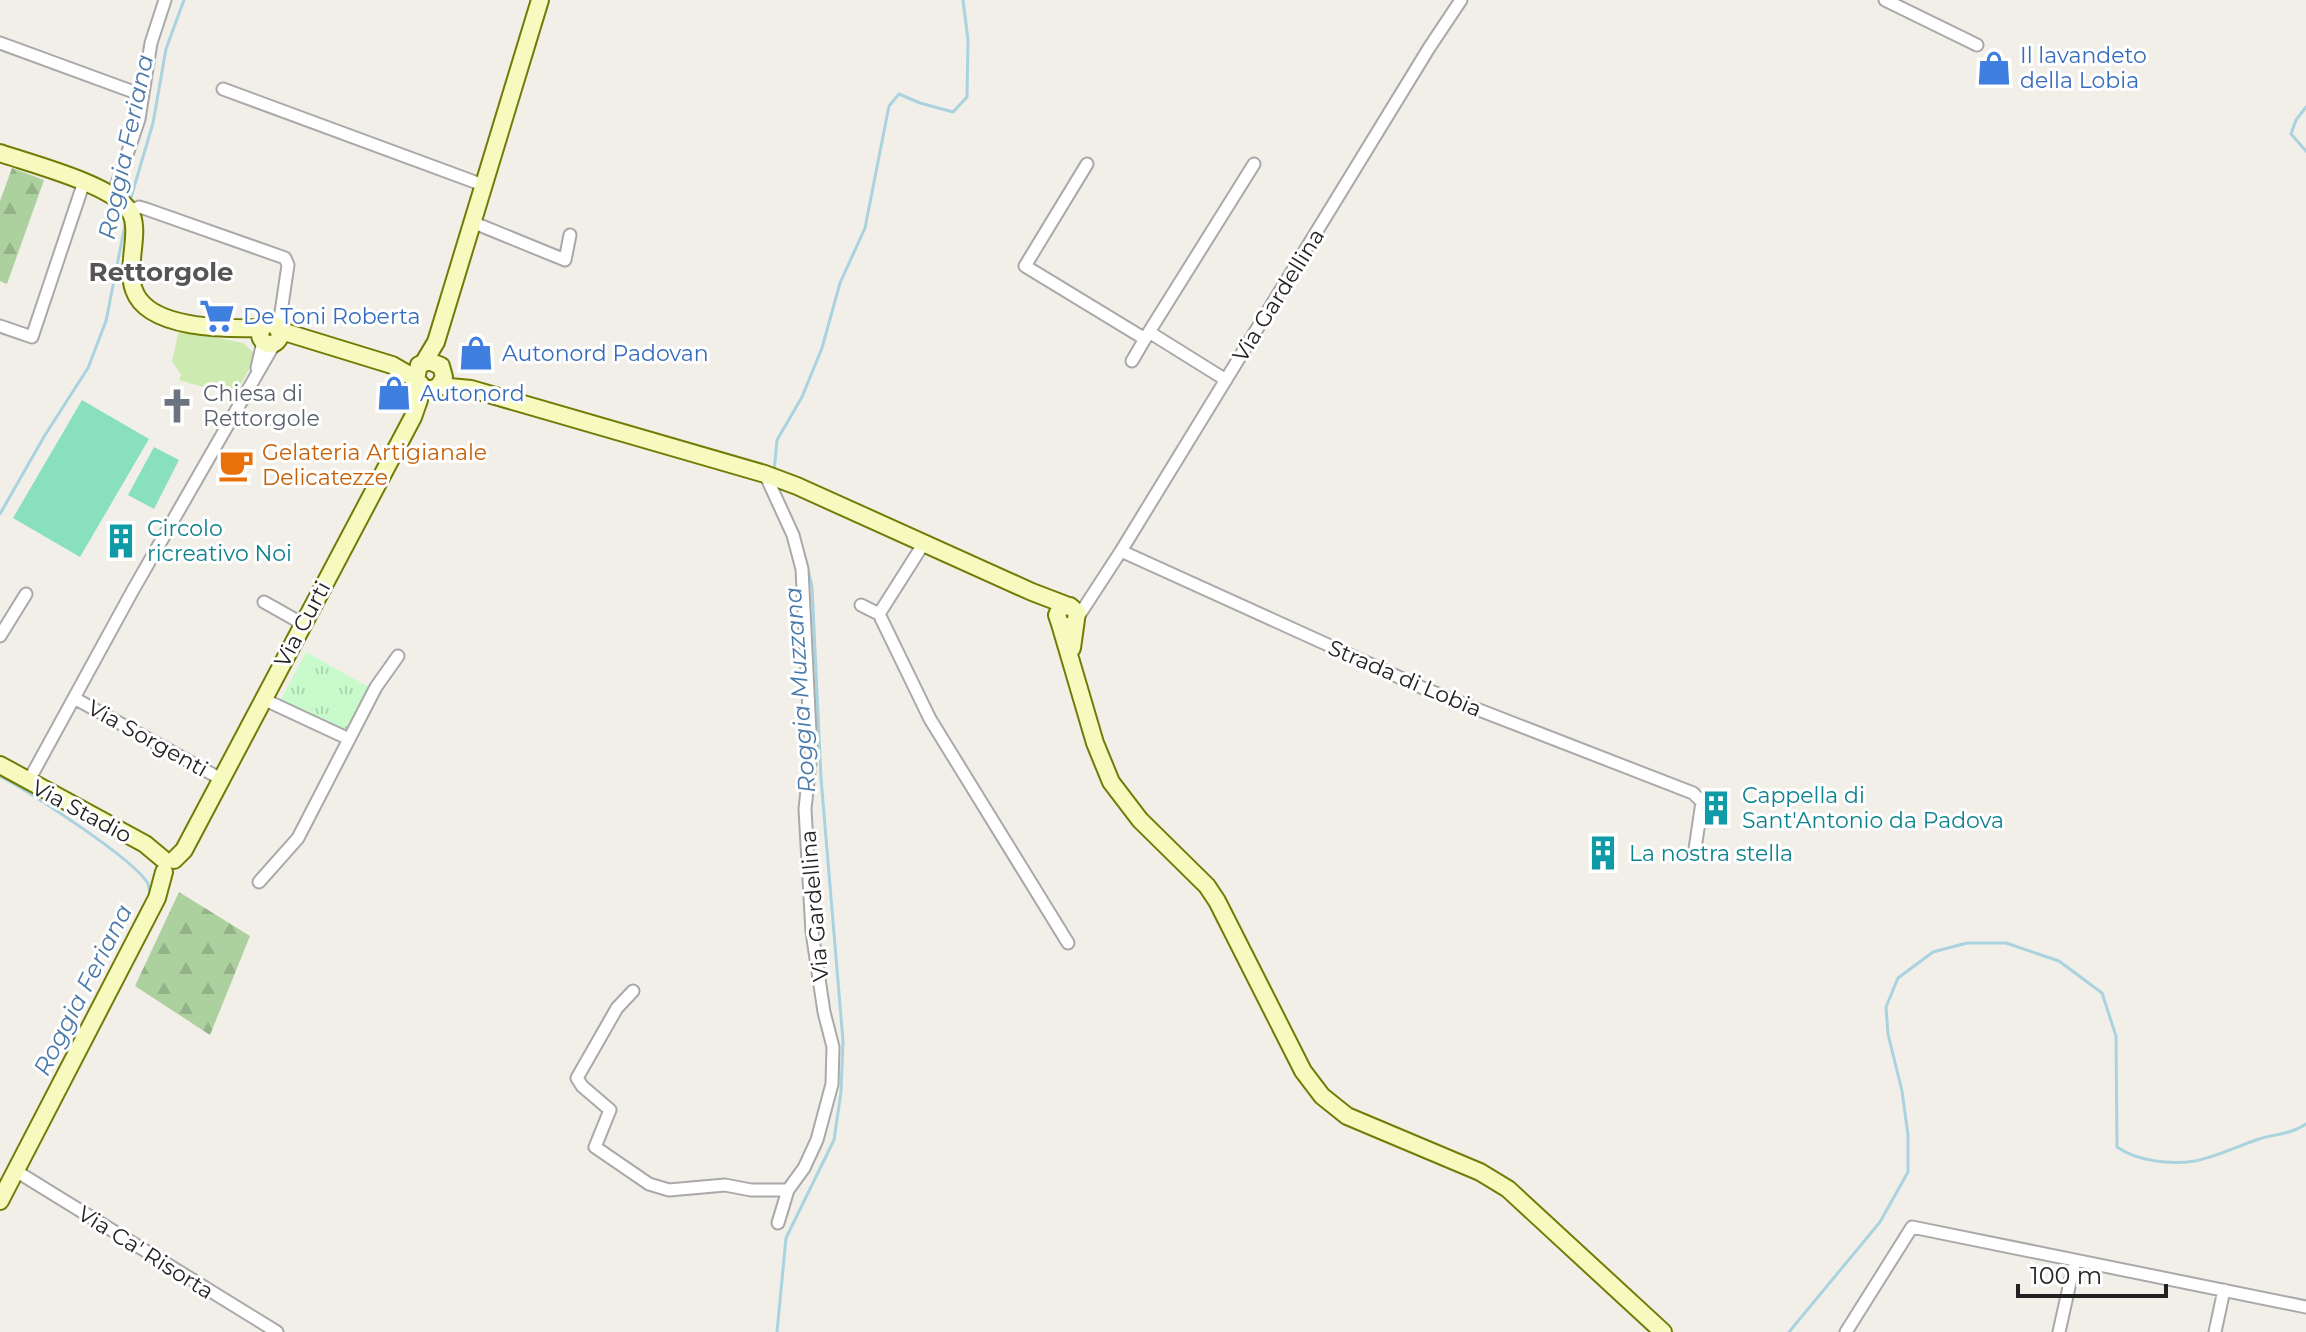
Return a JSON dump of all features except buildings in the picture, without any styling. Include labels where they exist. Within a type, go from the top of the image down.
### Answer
[{"type":"street","points":[[120,203],[139,119],[151,43],[165,0]]},
{"type":"street","points":[[427,370],[540,0]]},
{"type":"street","name":"Via Gardellina","points":[[1068,616],[1096,591],[1461,0]]},
{"type":"street","points":[[1885,0],[1977,45]]},
{"type":"street","points":[[0,43],[142,95]]},
{"type":"street","points":[[223,89],[483,185]]},
{"type":"street","points":[[0,153],[84,182],[120,203],[146,209],[285,258],[288,265],[280,319],[254,380],[133,590],[28,782]]},
{"type":"street","points":[[1087,164],[1025,266],[1226,380]]},
{"type":"street","points":[[1132,361],[1254,164]]},
{"type":"street","points":[[0,326],[32,337],[84,182]]},
{"type":"street","points":[[120,203],[133,220],[131,273],[134,290],[144,305],[159,315],[178,321],[305,339],[392,365],[427,370],[444,377],[439,386],[471,389]]},
{"type":"street","points":[[472,222],[565,260],[570,235]]},
{"type":"street","points":[[427,370],[471,389],[797,486],[1032,592],[1068,616],[1072,666],[1095,743],[1111,782],[1140,820],[1207,886],[1303,1071],[1322,1096],[1354,1119],[1480,1172],[1508,1189],[1663,1332]]},
{"type":"street","name":"Via Curti","points":[[0,1201],[157,898],[167,863],[184,850],[413,417],[427,370]]},
{"type":"street","name":"Via Gardellina","points":[[770,476],[793,535],[802,569],[811,753],[805,809],[812,932],[824,1012],[833,1047],[832,1084],[817,1140],[804,1168],[788,1190],[778,1223]]},
{"type":"street","points":[[879,614],[924,543]]},
{"type":"street","name":"Strada di Lobia","points":[[1121,551],[1425,689],[1693,793],[1702,802],[1695,849]]},
{"type":"street","points":[[0,636],[26,594]]},
{"type":"street","points":[[264,602],[303,624]]},
{"type":"street","points":[[861,605],[879,614],[930,719],[1068,943]]},
{"type":"street","points":[[259,882],[298,838],[376,687],[398,656]]},
{"type":"street","name":"Via Sorgenti","points":[[74,698],[221,779]]},
{"type":"street","points":[[263,699],[349,739]]},
{"type":"street","name":"Via Stadio","points":[[0,765],[145,844],[167,863]]},
{"type":"street","points":[[633,991],[617,1008],[577,1078],[610,1110],[595,1147],[649,1184],[669,1190],[725,1185],[751,1190],[788,1190]]},
{"type":"street","name":"Via Ca' Risorta","points":[[16,1171],[277,1332]]},
{"type":"street","points":[[1846,1332],[1912,1227],[2306,1307]]},
{"type":"street","points":[[2059,1332],[2075,1260]]},
{"type":"street","points":[[2215,1332],[2224,1290]]},
{"type":"green space","points":[[12,168],[44,180],[7,284],[0,281],[0,201]]},
{"type":"green space","points":[[179,330],[243,343],[253,352],[253,362],[234,396],[179,380],[181,375],[172,361]]},
{"type":"green space","points":[[82,400],[149,439],[80,557],[13,518]]},
{"type":"green space","points":[[154,447],[179,460],[154,509],[128,495]]},
{"type":"green space","points":[[306,652],[376,691],[348,737],[280,701]]},
{"type":"green space","points":[[179,892],[250,936],[210,1035],[135,986]]},
{"type":"waterway","name":"Roggia Feriana","points":[[130,201],[153,123],[166,49],[184,0]]},
{"type":"waterway","name":"Roggia Muzzana","points":[[774,472],[777,440],[802,397],[822,348],[840,283],[865,228],[889,106],[899,94],[953,112],[967,97],[968,40],[963,0]]},
{"type":"waterway","points":[[2306,107],[2296,120],[2291,134],[2306,151]]},
{"type":"waterway","name":"Roggia Feriana","points":[[0,514],[88,368],[106,321],[126,220]]},
{"type":"waterway","name":"Roggia Muzzana","points":[[777,1332],[786,1238],[834,1140],[841,1092],[843,1041],[821,778],[812,586],[807,566]]},
{"type":"waterway","name":"Roggia Feriana","points":[[0,776],[56,810],[124,859],[148,884],[150,897]]},
{"type":"waterway","points":[[1789,1332],[1880,1222],[1908,1172],[1908,1135],[1902,1091],[1888,1034],[1886,1007],[1898,978],[1933,952],[1967,943],[2006,943],[2059,961],[2102,993],[2116,1036],[2117,1147],[2125,1152],[2154,1161],[2195,1161],[2306,1124]]},
{"type":"place","name":"Il lavandeto della Lobia","points":[[1994,68]]},
{"type":"place","name":"De Toni Roberta","points":[[217,316]]},
{"type":"place","name":"Autonord Padovan","points":[[476,353]]},
{"type":"place","name":"Autonord","points":[[394,393]]},
{"type":"place","name":"Chiesa di Rettorgole","points":[[177,406]]},
{"type":"place","name":"Gelateria Artigianale Delicatezze","points":[[236,465]]},
{"type":"place","name":"Circolo ricreativo Noi","points":[[121,541]]},
{"type":"place","name":"Cappella di Sant'Antonio da Padova","points":[[1716,808]]},
{"type":"place","name":"La nostra stella","points":[[1603,853]]},
{"type":"district","name":"Rettorgole","points":[[161,272]]}]
